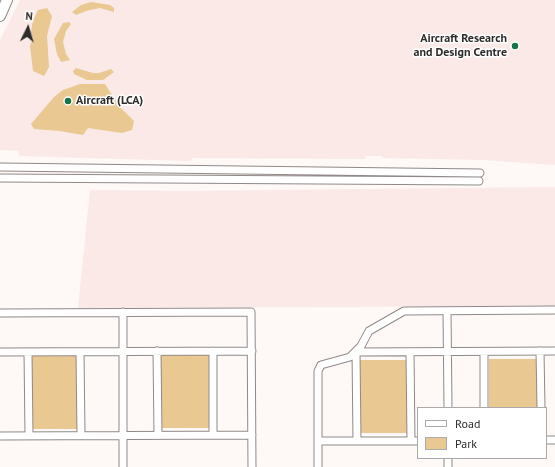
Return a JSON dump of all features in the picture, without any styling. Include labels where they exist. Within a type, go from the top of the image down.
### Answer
[{"type":"main road","points":[[0,16],[7,0]]},
{"type":"street","points":[[0,167],[480,173]]},
{"type":"street","points":[[0,178],[479,181]]},
{"type":"street","points":[[318,467],[318,371],[321,365],[350,358],[356,352],[369,331],[390,317],[404,311],[555,310]]},
{"type":"street","points":[[447,311],[448,407]]},
{"type":"street","points":[[123,312],[123,467]]},
{"type":"street","points":[[0,313],[251,312],[252,467]]},
{"type":"street","points":[[157,351],[158,435]]},
{"type":"street","points":[[213,351],[213,435]]},
{"type":"street","points":[[0,352],[252,351]]},
{"type":"street","points":[[540,351],[541,407]]},
{"type":"street","points":[[356,352],[555,351]]},
{"type":"street","points":[[28,352],[28,436]]},
{"type":"street","points":[[80,352],[81,435]]},
{"type":"street","points":[[356,352],[357,441]]},
{"type":"street","points":[[318,441],[414,441],[410,352]]},
{"type":"street","points":[[484,352],[484,407]]},
{"type":"street","points":[[0,436],[252,435]]},
{"type":"shaded area","points":[[20,0],[555,0],[555,165],[483,160],[383,158],[382,156],[366,156],[365,159],[193,158],[190,161],[19,156],[18,151],[0,150],[0,40]]},
{"type":"shaded area","points":[[555,187],[555,306],[78,308],[90,190],[185,191]]},
{"type":"green space","points":[[91,2],[110,5],[114,8],[114,12],[100,8],[76,15],[72,12],[81,5]]},
{"type":"green space","points":[[47,8],[52,16],[47,36],[49,67],[44,76],[33,71],[30,46],[33,39],[31,32],[33,20],[38,10]]},
{"type":"green space","points":[[69,22],[71,24],[66,31],[63,42],[66,54],[70,60],[61,62],[57,54],[54,39],[63,23]]},
{"type":"green space","points":[[76,68],[93,73],[99,73],[111,69],[114,72],[103,80],[87,80],[74,74],[73,71]]},
{"type":"green space","points":[[80,84],[105,84],[119,106],[134,121],[132,130],[122,133],[88,128],[83,135],[34,129],[31,124],[54,97],[63,90]]},
{"type":"green space","points":[[161,355],[209,355],[209,428],[161,428]]},
{"type":"green space","points":[[31,356],[79,356],[78,429],[30,429]]},
{"type":"green space","points":[[489,359],[537,359],[537,407],[489,407]]},
{"type":"green space","points":[[359,360],[407,360],[408,433],[360,433]]},
{"type":"place","name":"Aircraft Research and Design Centre","points":[[515,46]]},
{"type":"place","name":"Aircraft (LCA)","points":[[68,101]]}]
